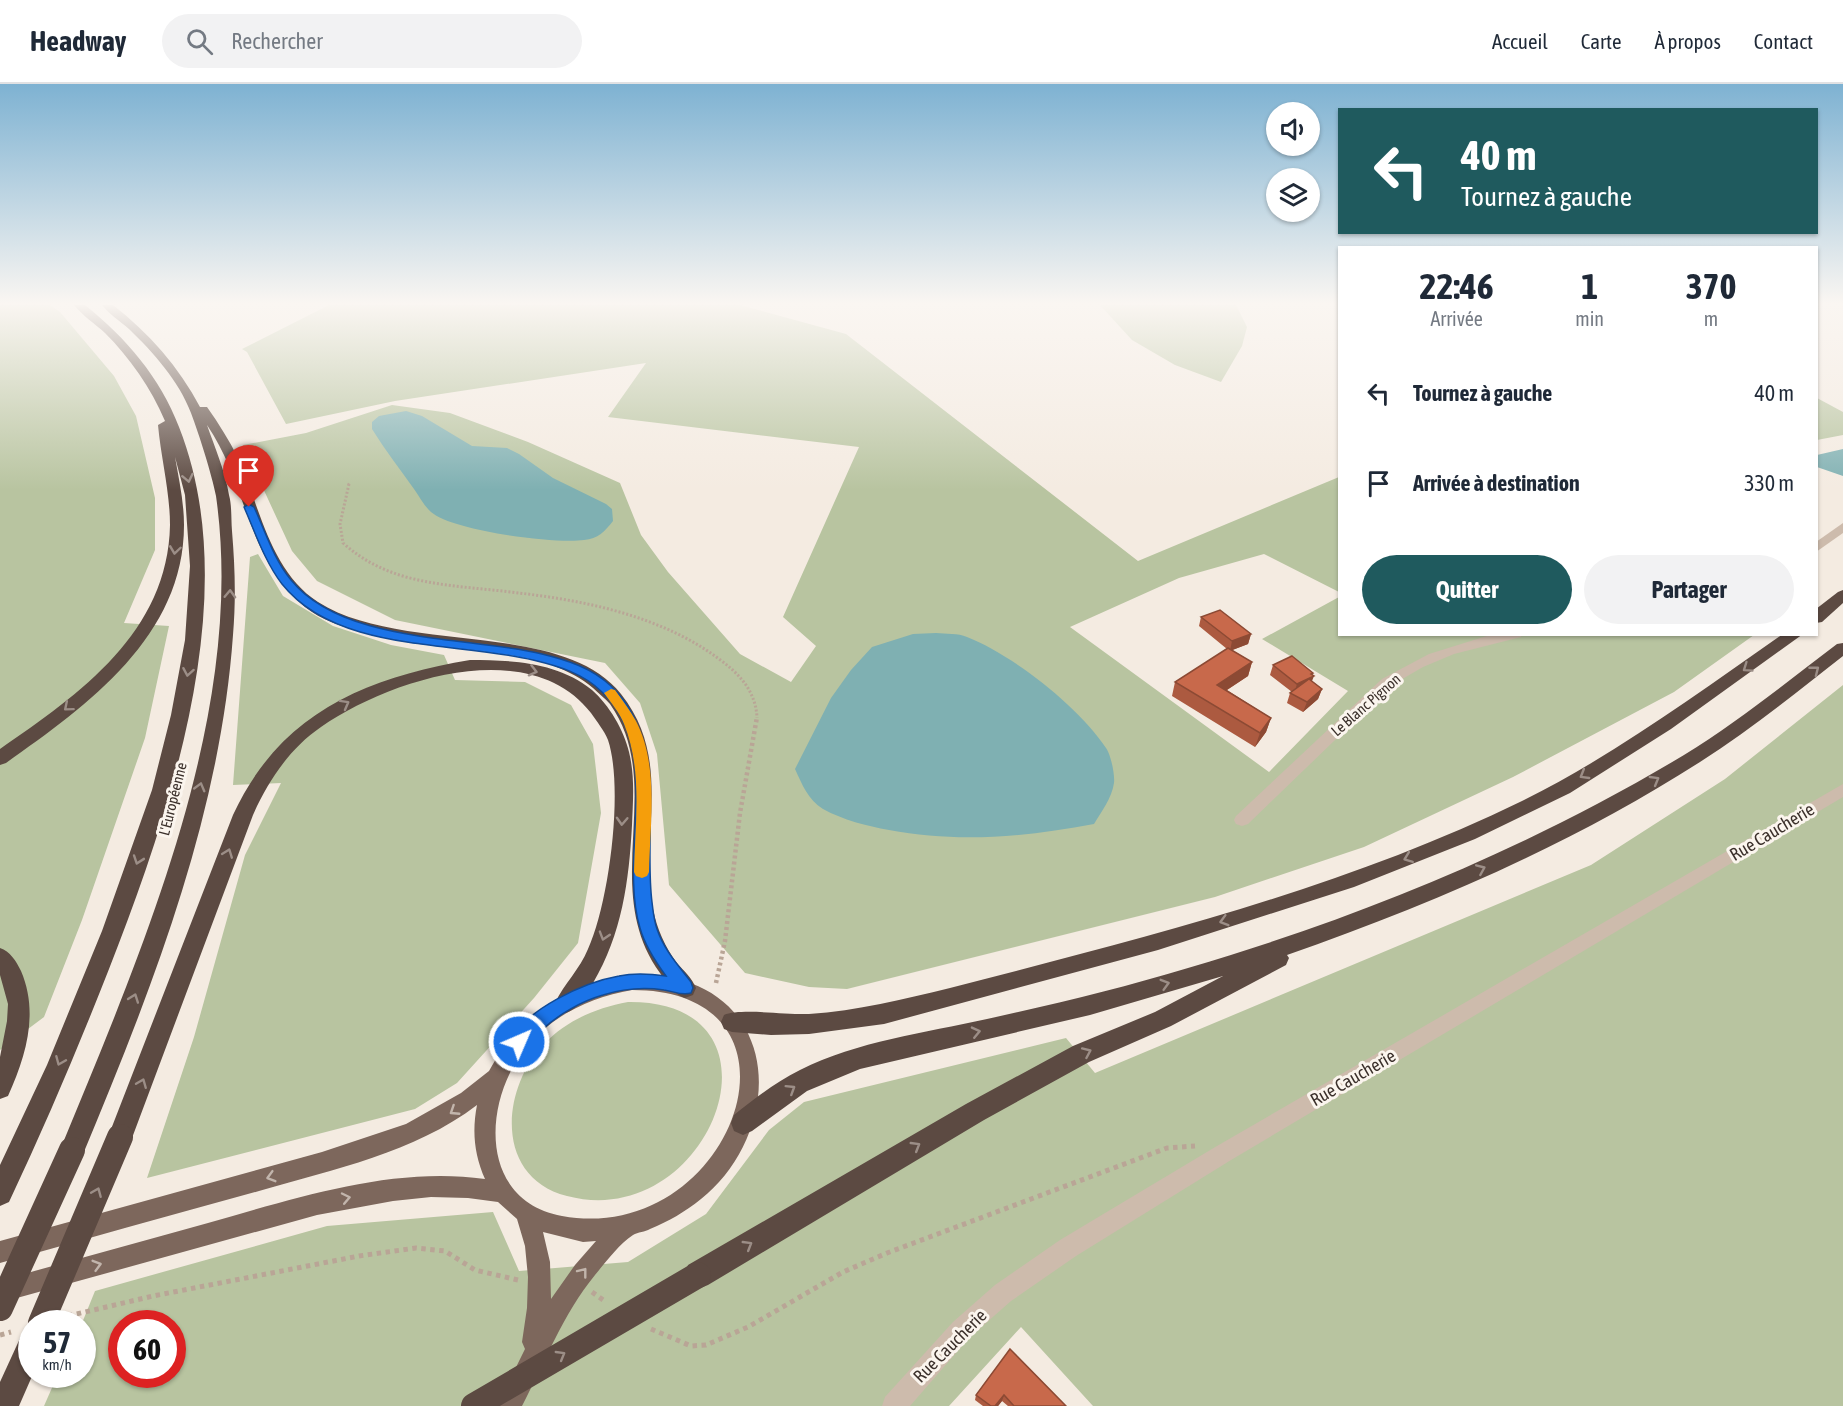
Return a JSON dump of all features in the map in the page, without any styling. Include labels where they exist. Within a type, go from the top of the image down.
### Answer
[{"type":"highway","name":"L'Européenne","points":[[0,1192],[69,1040],[120,912],[153,814],[186,683],[195,608],[196,531],[193,502],[183,456],[162,403],[140,367]]},
{"type":"highway","name":"L'Européenne","points":[[0,1308],[72,1150],[125,1023],[172,885],[205,764],[224,664],[230,586],[225,507],[212,449],[197,412],[184,388],[168,367]]},
{"type":"highway","points":[[184,388],[219,431],[249,507],[280,573],[291,588],[313,606],[333,617],[371,631],[518,652],[561,662],[588,674],[617,700],[630,722],[641,757],[642,882],[648,927],[657,951],[685,988]]},
{"type":"highway","points":[[0,758],[48,723],[95,683],[131,647],[161,603],[172,570],[177,526],[176,489],[166,442],[162,403]]},
{"type":"highway","points":[[1818,617],[1843,595]]},
{"type":"highway","points":[[1818,618],[1843,602]]},
{"type":"highway","points":[[732,1022],[816,1023],[865,1018],[916,1008],[1273,907],[1358,878],[1488,825],[1580,778],[1649,735],[1792,636]]},
{"type":"highway","points":[[743,1123],[799,1083],[842,1065],[1100,1003],[1245,960],[1330,931],[1492,864],[1635,792],[1735,730],[1843,648]]},
{"type":"highway","points":[[53,1310],[243,815],[262,779],[292,742],[324,716],[370,691],[418,675],[489,665],[516,667],[564,681],[583,693],[599,709],[612,729],[620,755],[623,796],[616,890],[597,957],[581,986],[566,1002]]},
{"type":"highway","points":[[474,1406],[984,1106],[1081,1054],[1163,1019],[1330,931]]},
{"type":"highway","points":[[0,957],[14,984],[19,1013],[14,1050],[0,1088]]},
{"type":"highway","points":[[7,1400],[18,1375]]},
{"type":"main road","points":[[654,981],[685,988],[711,1001],[732,1022],[745,1048],[750,1068],[749,1101],[743,1123],[726,1156],[699,1187],[666,1211],[627,1226],[600,1231],[573,1230],[548,1224],[526,1213],[504,1192],[488,1159],[484,1135],[489,1097],[498,1074],[511,1052],[527,1033],[566,1002],[588,992],[621,983],[654,981]]},
{"type":"main road","points":[[0,1252],[234,1188],[398,1138],[424,1128],[458,1108],[498,1074]]},
{"type":"main road","points":[[0,1292],[262,1219],[356,1196],[463,1186],[504,1192]]},
{"type":"main road","points":[[526,1213],[535,1238],[541,1278],[538,1320],[531,1358]]},
{"type":"main road","points":[[508,1406],[531,1358],[577,1279],[627,1226]]},
{"type":"street","points":[[1818,546],[1843,527]]},
{"type":"street","name":"Le Blanc Pignon","points":[[1242,820],[1387,682],[1436,654],[1508,636]]},
{"type":"street","name":"Rue Caucherie","points":[[894,1406],[961,1330],[1004,1293],[1068,1248],[1224,1153],[1843,790]]},
{"type":"path","points":[[643,1324],[677,1342],[692,1347],[706,1345],[748,1327],[843,1272],[887,1253],[1167,1148],[1211,1146],[1224,1153]]},
{"type":"path","points":[[95,1310],[153,1296],[407,1248],[445,1251],[475,1270],[499,1277],[518,1280],[541,1278]]},
{"type":"path","points":[[577,1279],[596,1296],[615,1307]]},
{"type":"green space","points":[[0,367],[106,367],[114,376],[136,416],[155,498],[155,550],[124,623],[169,626],[145,738],[82,920],[44,1017],[0,1050]]},
{"type":"green space","points":[[255,367],[622,367],[395,401],[286,424]]},
{"type":"green space","points":[[643,367],[888,367],[1138,561],[1338,477],[1338,591],[1264,554],[1179,578],[1070,627],[1269,772],[1348,691],[1262,639],[1338,598],[1338,636],[1753,636],[1674,692],[1513,777],[1364,847],[1215,897],[847,989],[809,987],[745,973],[669,885],[657,754],[640,703],[605,663],[395,620],[317,581],[292,551],[243,445],[306,433],[392,405],[450,413],[528,442],[620,483],[641,535],[668,572],[740,654],[791,682],[816,646],[783,617],[859,447],[608,417]]},
{"type":"green space","points":[[1180,367],[1230,367],[1221,382]]},
{"type":"green space","points":[[1818,399],[1843,412],[1843,435],[1818,440]]},
{"type":"green space","points":[[258,554],[283,596],[333,626],[391,645],[444,655],[455,680],[525,682],[571,705],[593,744],[601,813],[578,943],[534,998],[457,1083],[415,1109],[147,1178],[194,1037],[245,855],[281,783],[233,785],[250,557]]},
{"type":"green space","points":[[1843,685],[1843,1406],[1093,1406],[1021,1327],[949,1406],[44,1406],[52,1388],[96,1388],[96,1310],[87,1310],[95,1291],[327,1226],[493,1212],[519,1271],[628,1262],[706,1214],[769,1130],[804,1102],[1066,1038],[1095,1073],[1591,865],[1725,779]]},
{"type":"green space","points":[[628,1002],[680,1011],[711,1037],[722,1073],[716,1112],[695,1151],[661,1181],[618,1198],[567,1196],[543,1186],[527,1171],[516,1151],[512,1130],[513,1107],[519,1084],[530,1063],[544,1044],[562,1028],[593,1012]]},
{"type":"water","points":[[406,411],[422,416],[472,446],[507,448],[519,454],[553,478],[606,504],[612,509],[613,521],[593,538],[570,541],[504,535],[443,519],[426,507],[372,429],[372,422],[379,416]]},
{"type":"water","points":[[1843,449],[1843,476],[1818,467],[1818,455]]},
{"type":"water","points":[[936,633],[963,636],[1004,656],[1044,684],[1094,732],[1108,751],[1114,779],[1109,799],[1094,824],[992,837],[915,834],[847,819],[823,809],[813,801],[795,769],[831,698],[851,670],[872,647],[913,634]]},
{"type":"building","points":[[1220,610],[1251,634],[1232,641],[1201,617]]},
{"type":"building","points":[[1228,648],[1252,662],[1217,685],[1271,718],[1260,733],[1175,682]]},
{"type":"building","points":[[1292,656],[1314,676],[1297,684],[1273,665]]},
{"type":"building","points":[[1309,679],[1322,689],[1307,702],[1290,693]]},
{"type":"building","points":[[1010,1349],[1066,1406],[1014,1406],[1004,1395],[995,1406],[991,1406],[976,1395]]},
{"type":"slow traffic","points":[[611,693],[630,722],[639,745],[643,784],[642,872]]},
{"type":"route","points":[[249,507],[280,573],[297,594],[323,612],[371,631],[518,652],[575,667],[608,690],[630,722],[641,757],[643,784],[642,896],[648,927],[657,951],[685,988],[664,982],[643,981],[599,988],[556,1009],[536,1024],[519,1042]]}]
